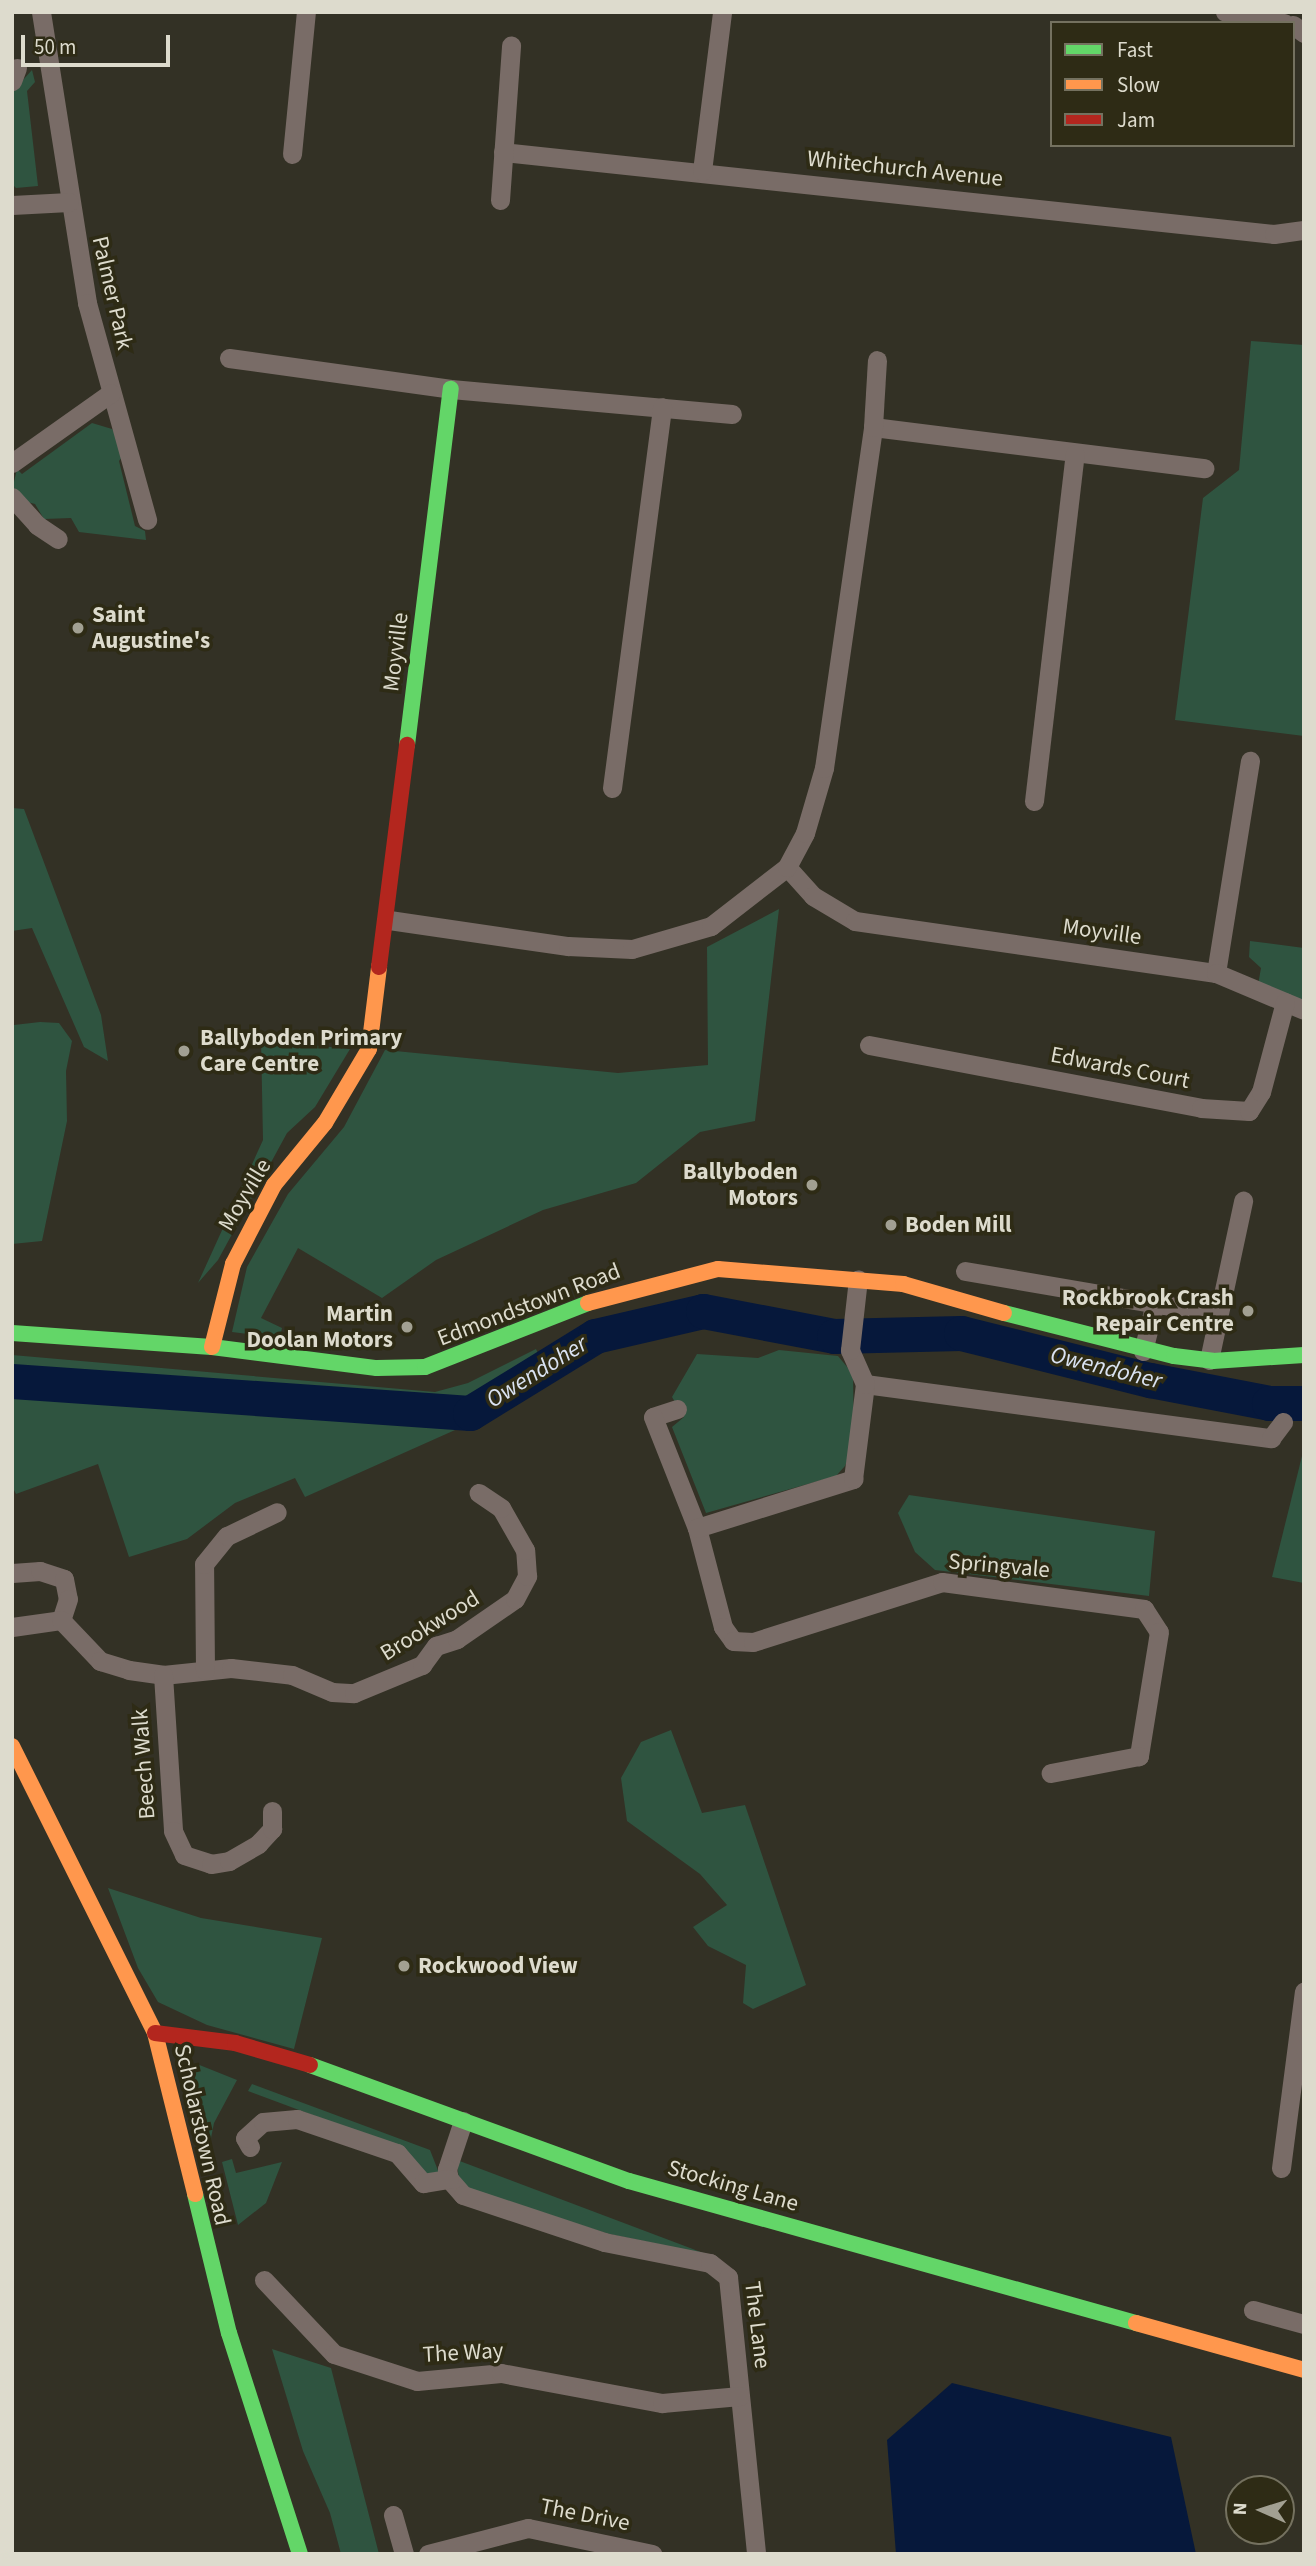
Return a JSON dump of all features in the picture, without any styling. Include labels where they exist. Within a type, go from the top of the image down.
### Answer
[{"type":"main road","name":"Moyville","points":[[212,1347],[233,1264],[268,1196],[326,1123],[369,1049],[389,920],[451,389]]},
{"type":"main road","name":"Edmondstown Road","points":[[12,1333],[212,1347],[377,1368],[425,1367],[455,1359],[591,1302],[718,1269],[903,1284],[1143,1351],[1209,1360],[1304,1355]]},
{"type":"main road","name":"Scholarstown Road","points":[[12,1746],[155,2033],[229,2333],[300,2554]]},
{"type":"main road","name":"Stocking Lane","points":[[155,2033],[235,2043],[295,2059],[629,2180],[1304,2370]]},
{"type":"street","name":"Palmer Park","points":[[41,12],[87,303],[147,520]]},
{"type":"street","points":[[292,154],[306,12]]},
{"type":"street","points":[[702,171],[722,12]]},
{"type":"street","points":[[1225,12],[1273,21]]},
{"type":"street","points":[[500,200],[511,45]]},
{"type":"street","name":"Whitechurch Avenue","points":[[503,152],[702,171],[1274,234],[1302,231]]},
{"type":"street","points":[[12,205],[69,202]]},
{"type":"street","points":[[229,358],[451,389],[732,414]]},
{"type":"street","points":[[389,920],[568,946],[632,949],[711,926],[787,867],[805,833],[824,768],[873,427],[877,360]]},
{"type":"street","points":[[12,463],[111,393]]},
{"type":"street","points":[[612,788],[663,407]]},
{"type":"street","points":[[873,427],[1204,468]]},
{"type":"street","points":[[1034,801],[1075,454]]},
{"type":"street","points":[[12,497],[37,525],[58,538]]},
{"type":"street","points":[[1216,973],[1250,761]]},
{"type":"street","name":"Moyville","points":[[787,867],[813,896],[855,921],[1216,973],[1304,1010]]},
{"type":"street","name":"Edwards Court","points":[[869,1045],[1201,1108],[1250,1111],[1261,1092],[1285,1002]]},
{"type":"street","points":[[1209,1360],[1243,1202]]},
{"type":"street","points":[[964,1270],[1206,1312]]},
{"type":"street","points":[[697,1528],[853,1479],[865,1384],[850,1350],[858,1279]]},
{"type":"street","points":[[1143,1351],[1155,1303]]},
{"type":"street","points":[[865,1384],[1271,1438],[1283,1422]]},
{"type":"street","name":"Springvale","points":[[677,1409],[653,1417],[697,1528],[723,1628],[733,1641],[753,1642],[942,1582],[1144,1609],[1159,1632],[1139,1756],[1051,1773]]},
{"type":"street","name":"Brookwood","points":[[61,1620],[100,1661],[163,1675],[231,1668],[292,1675],[332,1692],[354,1693],[422,1665],[436,1646],[457,1639],[515,1600],[527,1576],[525,1550],[514,1526],[501,1508],[479,1493]]},
{"type":"street","points":[[205,1670],[204,1564],[228,1536],[276,1512]]},
{"type":"street","points":[[12,1573],[40,1571],[64,1579],[68,1599],[61,1620],[12,1628]]},
{"type":"street","name":"Beech Walk","points":[[163,1675],[173,1831],[184,1855],[211,1864],[229,1861],[258,1844],[272,1829],[272,1811]]},
{"type":"street","points":[[1281,2168],[1296,2108],[1304,1991]]},
{"type":"street","points":[[250,2147],[245,2138],[263,2122],[298,2119],[397,2153],[423,2183],[449,2179],[448,2162],[463,2121]]},
{"type":"street","name":"The Lane","points":[[449,2179],[463,2195],[604,2242],[721,2268],[731,2283],[756,2554]]},
{"type":"street","name":"The Way","points":[[264,2280],[334,2354],[417,2381],[501,2373],[662,2403],[740,2396]]},
{"type":"street","points":[[1253,2310],[1304,2325]]},
{"type":"street","points":[[393,2515],[404,2554]]},
{"type":"street","name":"The Drive","points":[[428,2554],[528,2528],[652,2554]]},
{"type":"green space","points":[[32,70],[35,82],[27,91],[38,186],[16,188],[12,184],[12,92]]},
{"type":"green space","points":[[1251,341],[1304,345],[1304,736],[1175,720],[1203,498],[1239,470]]},
{"type":"green space","points":[[92,423],[112,429],[125,453],[119,461],[135,526],[145,531],[146,540],[79,532],[71,518],[44,519],[35,504],[20,500],[13,486],[17,469],[22,474]]},
{"type":"green space","points":[[12,808],[24,809],[101,1015],[108,1061],[84,1047],[32,928],[12,931]]},
{"type":"green space","points":[[779,909],[755,1121],[700,1132],[636,1183],[543,1210],[436,1260],[382,1298],[298,1248],[261,1318],[282,1328],[280,1338],[232,1332],[247,1267],[288,1194],[344,1127],[385,1050],[618,1073],[708,1065],[707,947]]},
{"type":"green space","points":[[1250,941],[1304,948],[1304,1005],[1258,985],[1261,968],[1249,957]]},
{"type":"green space","points":[[59,1023],[72,1041],[66,1071],[67,1121],[42,1241],[12,1244],[12,1036],[14,1025]]},
{"type":"green space","points":[[261,1040],[350,1049],[315,1107],[287,1133],[218,1260],[198,1283],[263,1140]]},
{"type":"green space","points":[[536,1349],[549,1378],[473,1422],[305,1497],[295,1478],[235,1503],[187,1539],[129,1557],[98,1464],[16,1494],[12,1486],[12,1355],[435,1392],[468,1383]]},
{"type":"green space","points":[[779,1350],[838,1356],[853,1374],[854,1442],[845,1466],[836,1476],[706,1513],[672,1427],[684,1417],[672,1397],[697,1354],[758,1358]]},
{"type":"green space","points":[[1304,1448],[1304,1583],[1272,1577]]},
{"type":"green space","points":[[909,1495],[1155,1531],[1149,1596],[935,1570],[915,1552],[898,1513]]},
{"type":"green space","points":[[671,1730],[702,1813],[745,1805],[806,1985],[753,2009],[743,2003],[746,1965],[708,1946],[693,1927],[727,1905],[700,1874],[627,1821],[621,1778],[641,1742]]},
{"type":"green space","points":[[108,1888],[201,1918],[322,1938],[294,2049],[207,2025],[158,2002],[138,1968]]},
{"type":"green space","points":[[197,2064],[237,2080],[214,2123],[209,2148],[192,2076]]},
{"type":"green space","points":[[252,2084],[430,2150],[439,2173],[430,2177],[401,2148],[248,2091]]},
{"type":"green space","points":[[232,2159],[236,2173],[282,2162],[266,2203],[238,2225],[222,2162]]},
{"type":"green space","points":[[457,2160],[706,2254],[609,2234],[468,2190],[459,2181]]},
{"type":"green space","points":[[272,2349],[331,2368],[379,2554],[341,2554],[330,2513],[303,2451]]},
{"type":"water","points":[[952,2383],[1171,2437],[1196,2554],[896,2554],[887,2440]]},
{"type":"waterway","name":"Owendoher","points":[[12,1381],[470,1413],[595,1336],[703,1311],[834,1336],[961,1333],[1150,1380],[1269,1403],[1304,1403]]},
{"type":"traffic: fast","points":[[407,745],[451,389]]},
{"type":"traffic: fast","points":[[12,1333],[212,1347],[377,1368],[425,1367],[588,1303]]},
{"type":"traffic: fast","points":[[1004,1313],[1174,1356],[1213,1361],[1304,1355]]},
{"type":"traffic: fast","points":[[310,2065],[629,2181],[1136,2323]]},
{"type":"traffic: fast","points":[[195,2194],[229,2333],[300,2554]]},
{"type":"traffic: slow","points":[[212,1347],[233,1264],[274,1185],[325,1123],[369,1049],[379,967]]},
{"type":"traffic: slow","points":[[588,1303],[718,1269],[903,1284],[1004,1313]]},
{"type":"traffic: slow","points":[[12,1746],[155,2033],[195,2194]]},
{"type":"traffic: slow","points":[[1136,2323],[1304,2370]]},
{"type":"traffic: jam","points":[[379,967],[407,745]]},
{"type":"traffic: jam","points":[[155,2033],[235,2043],[310,2065]]},
{"type":"place","name":"Saint Augustine's","points":[[78,628]]},
{"type":"place","name":"Ballyboden Primary Care Centre","points":[[184,1051]]},
{"type":"place","name":"Ballyboden Motors","points":[[812,1185]]},
{"type":"place","name":"Boden Mill","points":[[891,1225]]},
{"type":"place","name":"Rockbrook Crash Repair Centre","points":[[1248,1311]]},
{"type":"place","name":"Martin Doolan Motors","points":[[407,1327]]},
{"type":"place","name":"Rockwood View","points":[[404,1966]]}]
